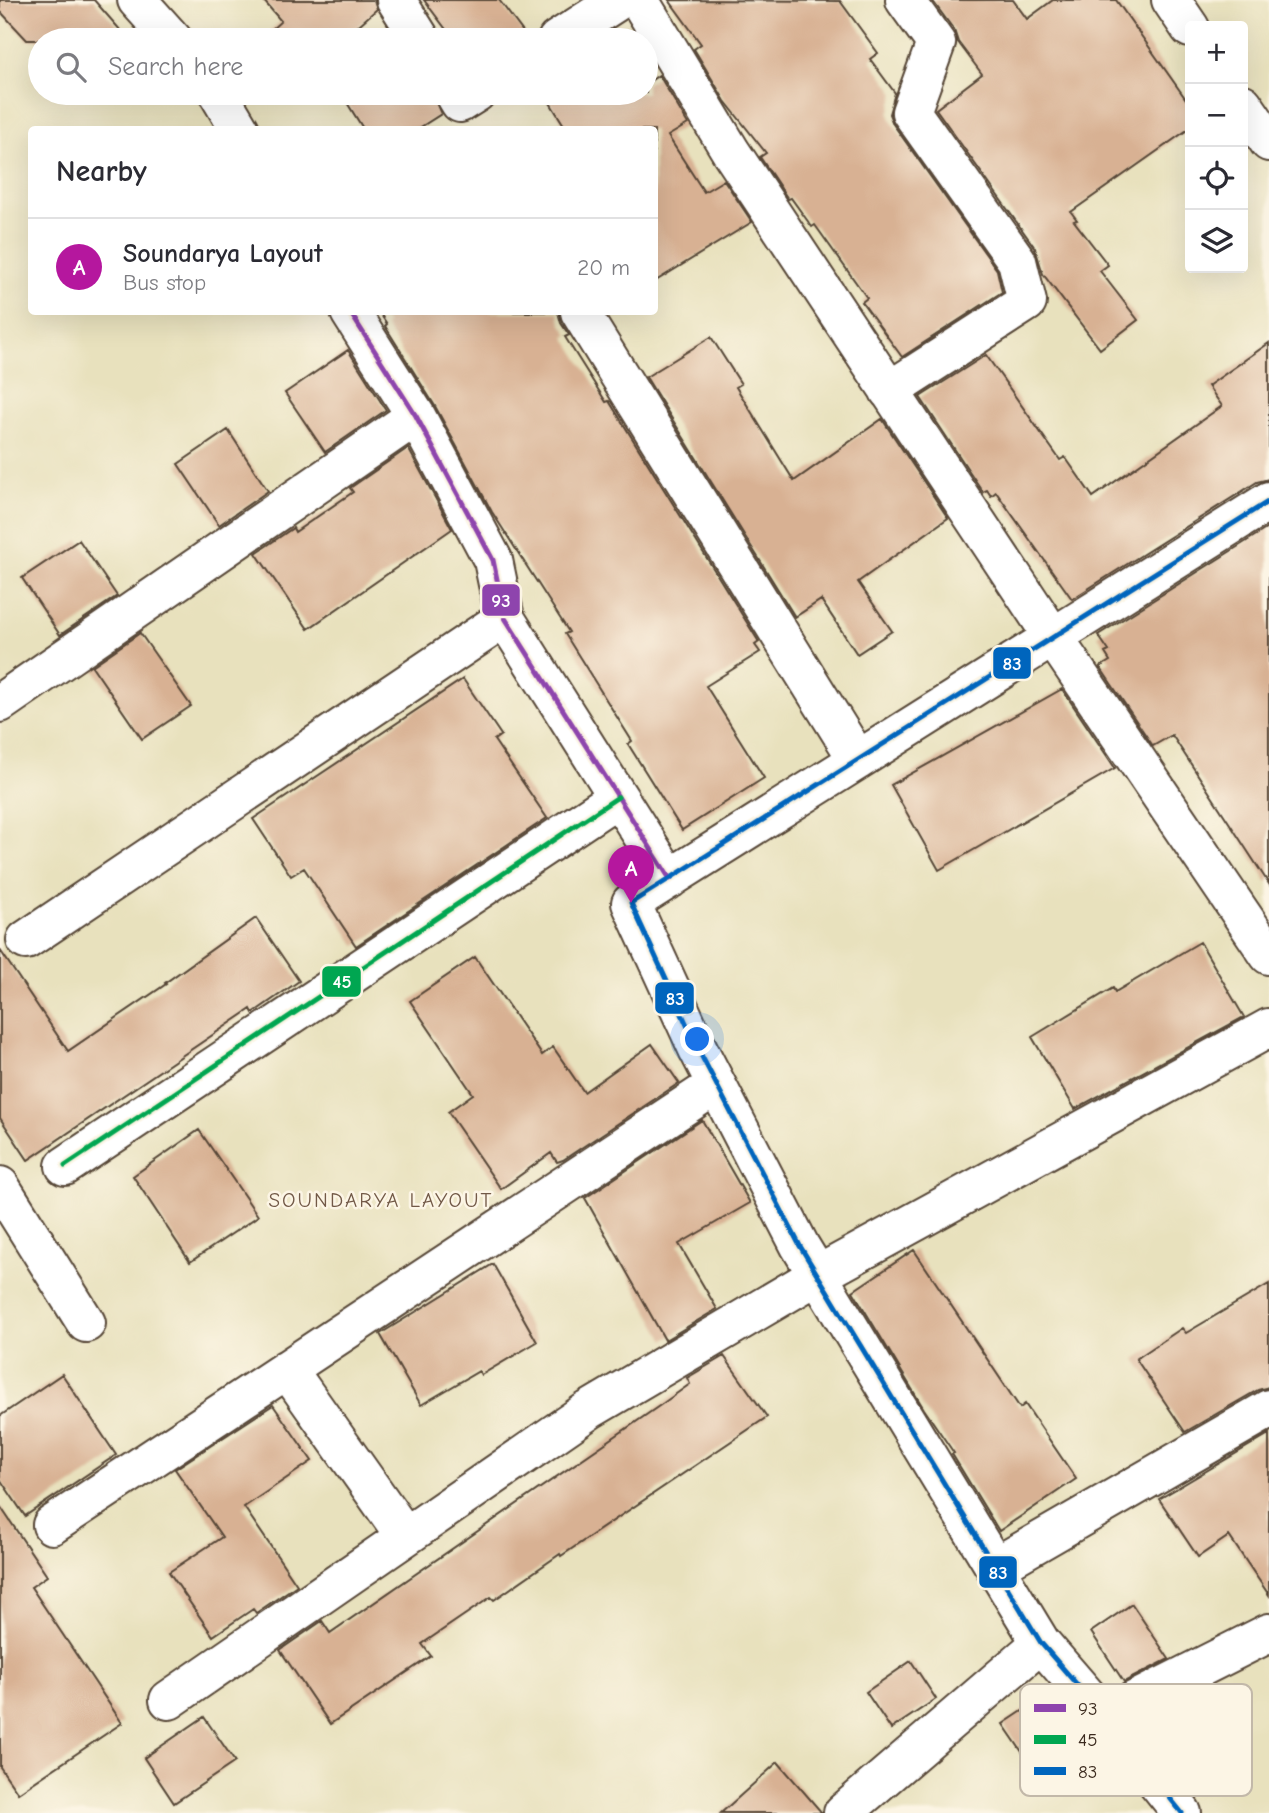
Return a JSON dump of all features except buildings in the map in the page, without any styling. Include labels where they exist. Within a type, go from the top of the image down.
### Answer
[{"type":"street","points":[[137,0],[162,28]]},
{"type":"street","points":[[396,0],[414,28]]},
{"type":"street","points":[[576,28],[619,0]]},
{"type":"street","points":[[639,0],[656,28]]},
{"type":"street","points":[[889,391],[1027,302],[1017,261],[911,112],[936,43],[905,0]]},
{"type":"street","points":[[1171,0],[1185,21]]},
{"type":"street","points":[[658,32],[730,152],[1269,955]]},
{"type":"street","points":[[225,105],[238,126]]},
{"type":"street","points":[[1248,111],[1269,142]]},
{"type":"street","points":[[352,315],[416,415],[493,560],[505,618],[670,879]]},
{"type":"street","points":[[582,315],[858,760]]},
{"type":"street","points":[[0,703],[416,415]]},
{"type":"street","points":[[1076,1684],[1041,1643],[800,1246],[716,1085],[631,903],[1269,501]]},
{"type":"street","points":[[26,940],[505,618]]},
{"type":"street","points":[[65,1166],[618,797]]},
{"type":"street","points":[[169,1700],[589,1410],[818,1275],[1269,1028]]},
{"type":"street","points":[[52,1525],[716,1085]]},
{"type":"street","points":[[0,1186],[86,1323]]},
{"type":"street","points":[[287,1369],[405,1536]]},
{"type":"street","points":[[995,1567],[1269,1409]]},
{"type":"street","points":[[1168,1684],[1269,1633]]},
{"type":"street","points":[[853,1810],[1041,1643]]},
{"type":"street","points":[[1168,1796],[1182,1813]]},
{"type":"transit line","name":"93","points":[[352,315],[416,416],[493,560],[505,618],[670,879]]},
{"type":"transit line","name":"83","points":[[1076,1684],[1041,1643],[800,1246],[698,1049],[631,903],[1269,501]]},
{"type":"transit line","name":"45","points":[[65,1166],[618,797]]},
{"type":"transit line","name":"83","points":[[1168,1796],[1182,1813]]},
{"type":"place","name":"Soundarya Layout","points":[[631,903]]},
{"type":"district","name":"SOUNDARYA LAYOUT","points":[[381,1200]]}]
